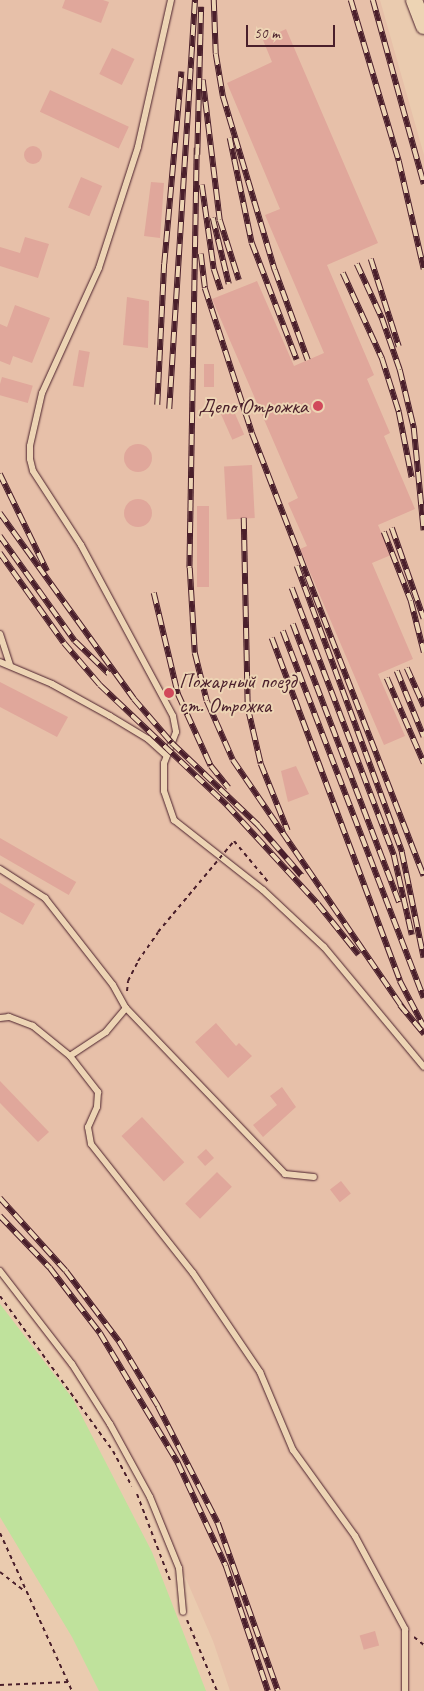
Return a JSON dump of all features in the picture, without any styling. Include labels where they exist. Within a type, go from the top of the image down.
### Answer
[{"type":"street","points":[[414,0],[424,26]]},
{"type":"lane","points":[[171,0],[138,148],[116,219],[99,268],[42,393],[30,446],[33,471],[81,545],[173,716],[176,732],[167,756],[164,791],[174,820],[262,890],[324,947],[424,1067]]},
{"type":"lane","points":[[0,634],[10,665]]},
{"type":"lane","points":[[0,662],[10,665],[110,716],[148,739],[167,756]]},
{"type":"lane","points":[[0,869],[45,898],[113,984],[126,1008],[285,1174],[314,1177]]},
{"type":"lane","points":[[70,1056],[106,1032],[126,1008]]},
{"type":"lane","points":[[0,1018],[9,1017],[33,1026],[70,1056],[98,1092],[97,1107],[88,1127],[91,1144],[193,1273],[260,1372],[293,1450],[355,1536],[405,1629],[405,1691]]},
{"type":"lane","points":[[0,1270],[72,1364],[110,1424],[150,1497],[179,1568],[183,1612]]},
{"type":"path","points":[[126,1008],[128,981],[158,932],[234,841],[270,881]]},
{"type":"path","points":[[0,1296],[112,1451],[137,1494],[171,1584]]},
{"type":"path","points":[[0,1532],[72,1691]]},
{"type":"path","points":[[0,1572],[26,1593]]},
{"type":"path","points":[[183,1612],[217,1691]]},
{"type":"path","points":[[0,1685],[68,1682]]},
{"type":"shaded area","points":[[0,0],[380,0],[424,155],[424,1691],[230,1691],[213,1641],[151,1498],[81,1386],[0,1277]]},
{"type":"green space","points":[[0,1304],[73,1399],[152,1552],[206,1691],[99,1691],[72,1637],[0,1517]]},
{"type":"building","points":[[65,0],[103,0],[109,2],[101,23],[62,8]]},
{"type":"building","name":"Депо Отрожка","points":[[286,29],[378,243],[327,265],[374,375],[367,379],[390,433],[384,436],[415,509],[378,525],[391,555],[372,563],[413,659],[378,674],[405,736],[384,745],[300,549],[307,546],[288,503],[298,498],[212,299],[257,281],[294,366],[324,353],[265,215],[280,209],[227,83],[272,62],[263,40]]},
{"type":"building","points":[[112,48],[134,59],[122,85],[99,74]]},
{"type":"building","points":[[50,90],[129,127],[119,149],[40,112]]},
{"type":"building","points":[[33,146],[39,149],[42,155],[39,161],[33,164],[27,161],[24,155],[27,149]]},
{"type":"building","points":[[81,177],[102,186],[89,216],[68,207]]},
{"type":"building","points":[[151,182],[164,183],[160,238],[144,236]]},
{"type":"building","points":[[25,237],[49,244],[38,278],[0,266],[0,247],[20,253]]},
{"type":"building","points":[[127,297],[149,301],[148,348],[123,345]]},
{"type":"building","points":[[15,305],[50,318],[32,363],[13,356],[10,365],[0,361],[0,324],[7,327]]},
{"type":"building","points":[[79,350],[90,352],[84,387],[73,385]]},
{"type":"building","points":[[204,364],[214,364],[214,387],[204,387]]},
{"type":"building","points":[[2,377],[33,386],[28,403],[0,395]]},
{"type":"building","points":[[232,407],[244,434],[232,440],[220,412]]},
{"type":"building","points":[[138,444],[148,448],[152,458],[148,468],[138,472],[128,468],[124,458],[128,448]]},
{"type":"building","points":[[252,465],[255,518],[227,519],[224,466]]},
{"type":"building","points":[[138,499],[148,503],[152,513],[148,523],[138,527],[128,523],[124,513],[128,503]]},
{"type":"building","points":[[197,506],[209,506],[209,587],[197,587]]},
{"type":"building","points":[[0,682],[68,717],[57,737],[0,707]]},
{"type":"building","points":[[296,766],[309,794],[288,802],[281,771]]},
{"type":"building","points":[[0,838],[76,882],[69,895],[0,855]]},
{"type":"building","points":[[0,883],[35,904],[23,925],[0,912]]},
{"type":"building","points":[[216,1023],[236,1046],[239,1043],[252,1056],[228,1078],[195,1042]]},
{"type":"building","points":[[0,1081],[49,1132],[38,1142],[0,1103]]},
{"type":"building","points":[[282,1087],[296,1107],[263,1137],[253,1125],[277,1105],[270,1096]]},
{"type":"building","points":[[142,1117],[184,1162],[164,1181],[122,1136]]},
{"type":"building","points":[[206,1149],[214,1158],[205,1166],[197,1157]]},
{"type":"building","points":[[217,1172],[232,1187],[200,1219],[185,1204]]},
{"type":"building","points":[[341,1181],[351,1194],[340,1202],[330,1190]]},
{"type":"building","points":[[375,1631],[379,1645],[364,1650],[360,1635]]},
{"type":"railway","points":[[169,409],[195,0]]},
{"type":"railway","points":[[214,0],[216,54],[223,96],[275,270],[308,360]]},
{"type":"railway","points":[[351,0],[399,161],[424,269]]},
{"type":"railway","points":[[373,0],[424,184]]},
{"type":"railway","points":[[197,155],[201,7]]},
{"type":"railway","points":[[157,405],[164,264],[181,72]]},
{"type":"railway","points":[[203,80],[220,220],[239,280]]},
{"type":"railway","points":[[230,138],[252,243],[297,360]]},
{"type":"railway","points":[[197,148],[190,568],[195,653],[207,701],[233,760],[404,1010]]},
{"type":"railway","points":[[202,185],[214,269],[221,290]]},
{"type":"railway","points":[[213,218],[229,284]]},
{"type":"railway","points":[[201,254],[205,288],[252,433],[424,876]]},
{"type":"railway","points":[[371,259],[399,347]]},
{"type":"railway","points":[[357,264],[382,318],[400,370],[414,428],[424,531]]},
{"type":"railway","points":[[343,273],[382,358],[399,412],[412,478]]},
{"type":"railway","points":[[0,474],[47,571]]},
{"type":"railway","points":[[0,513],[134,699],[172,743],[258,825],[302,876]]},
{"type":"railway","points":[[244,518],[248,708],[261,764],[288,831]]},
{"type":"railway","points":[[392,528],[424,619]]},
{"type":"railway","points":[[384,532],[411,601],[424,652]]},
{"type":"railway","points":[[0,536],[75,641],[109,674]]},
{"type":"railway","points":[[0,553],[64,643],[100,685],[227,805],[318,904],[359,955]]},
{"type":"railway","points":[[297,566],[402,852],[424,958]]},
{"type":"railway","points":[[292,588],[394,855],[412,935]]},
{"type":"railway","points":[[154,593],[178,694],[211,766],[229,788]]},
{"type":"railway","points":[[293,624],[399,902]]},
{"type":"railway","points":[[283,631],[424,998]]},
{"type":"railway","points":[[272,638],[400,981],[424,1027]]},
{"type":"railway","points":[[407,668],[424,706]]},
{"type":"railway","points":[[397,671],[424,737]]},
{"type":"railway","points":[[387,678],[424,763]]},
{"type":"railway","points":[[400,1005],[424,1034]]},
{"type":"railway","points":[[0,1198],[66,1271],[119,1341],[158,1406],[218,1523],[278,1691]]},
{"type":"railway","points":[[0,1216],[50,1268],[100,1333],[178,1463],[226,1566],[268,1691]]},
{"type":"place","name":"Депо Отрожка","points":[[318,406]]},
{"type":"place","name":"Пожарный поезд ст. Отрожка","points":[[169,693]]}]
